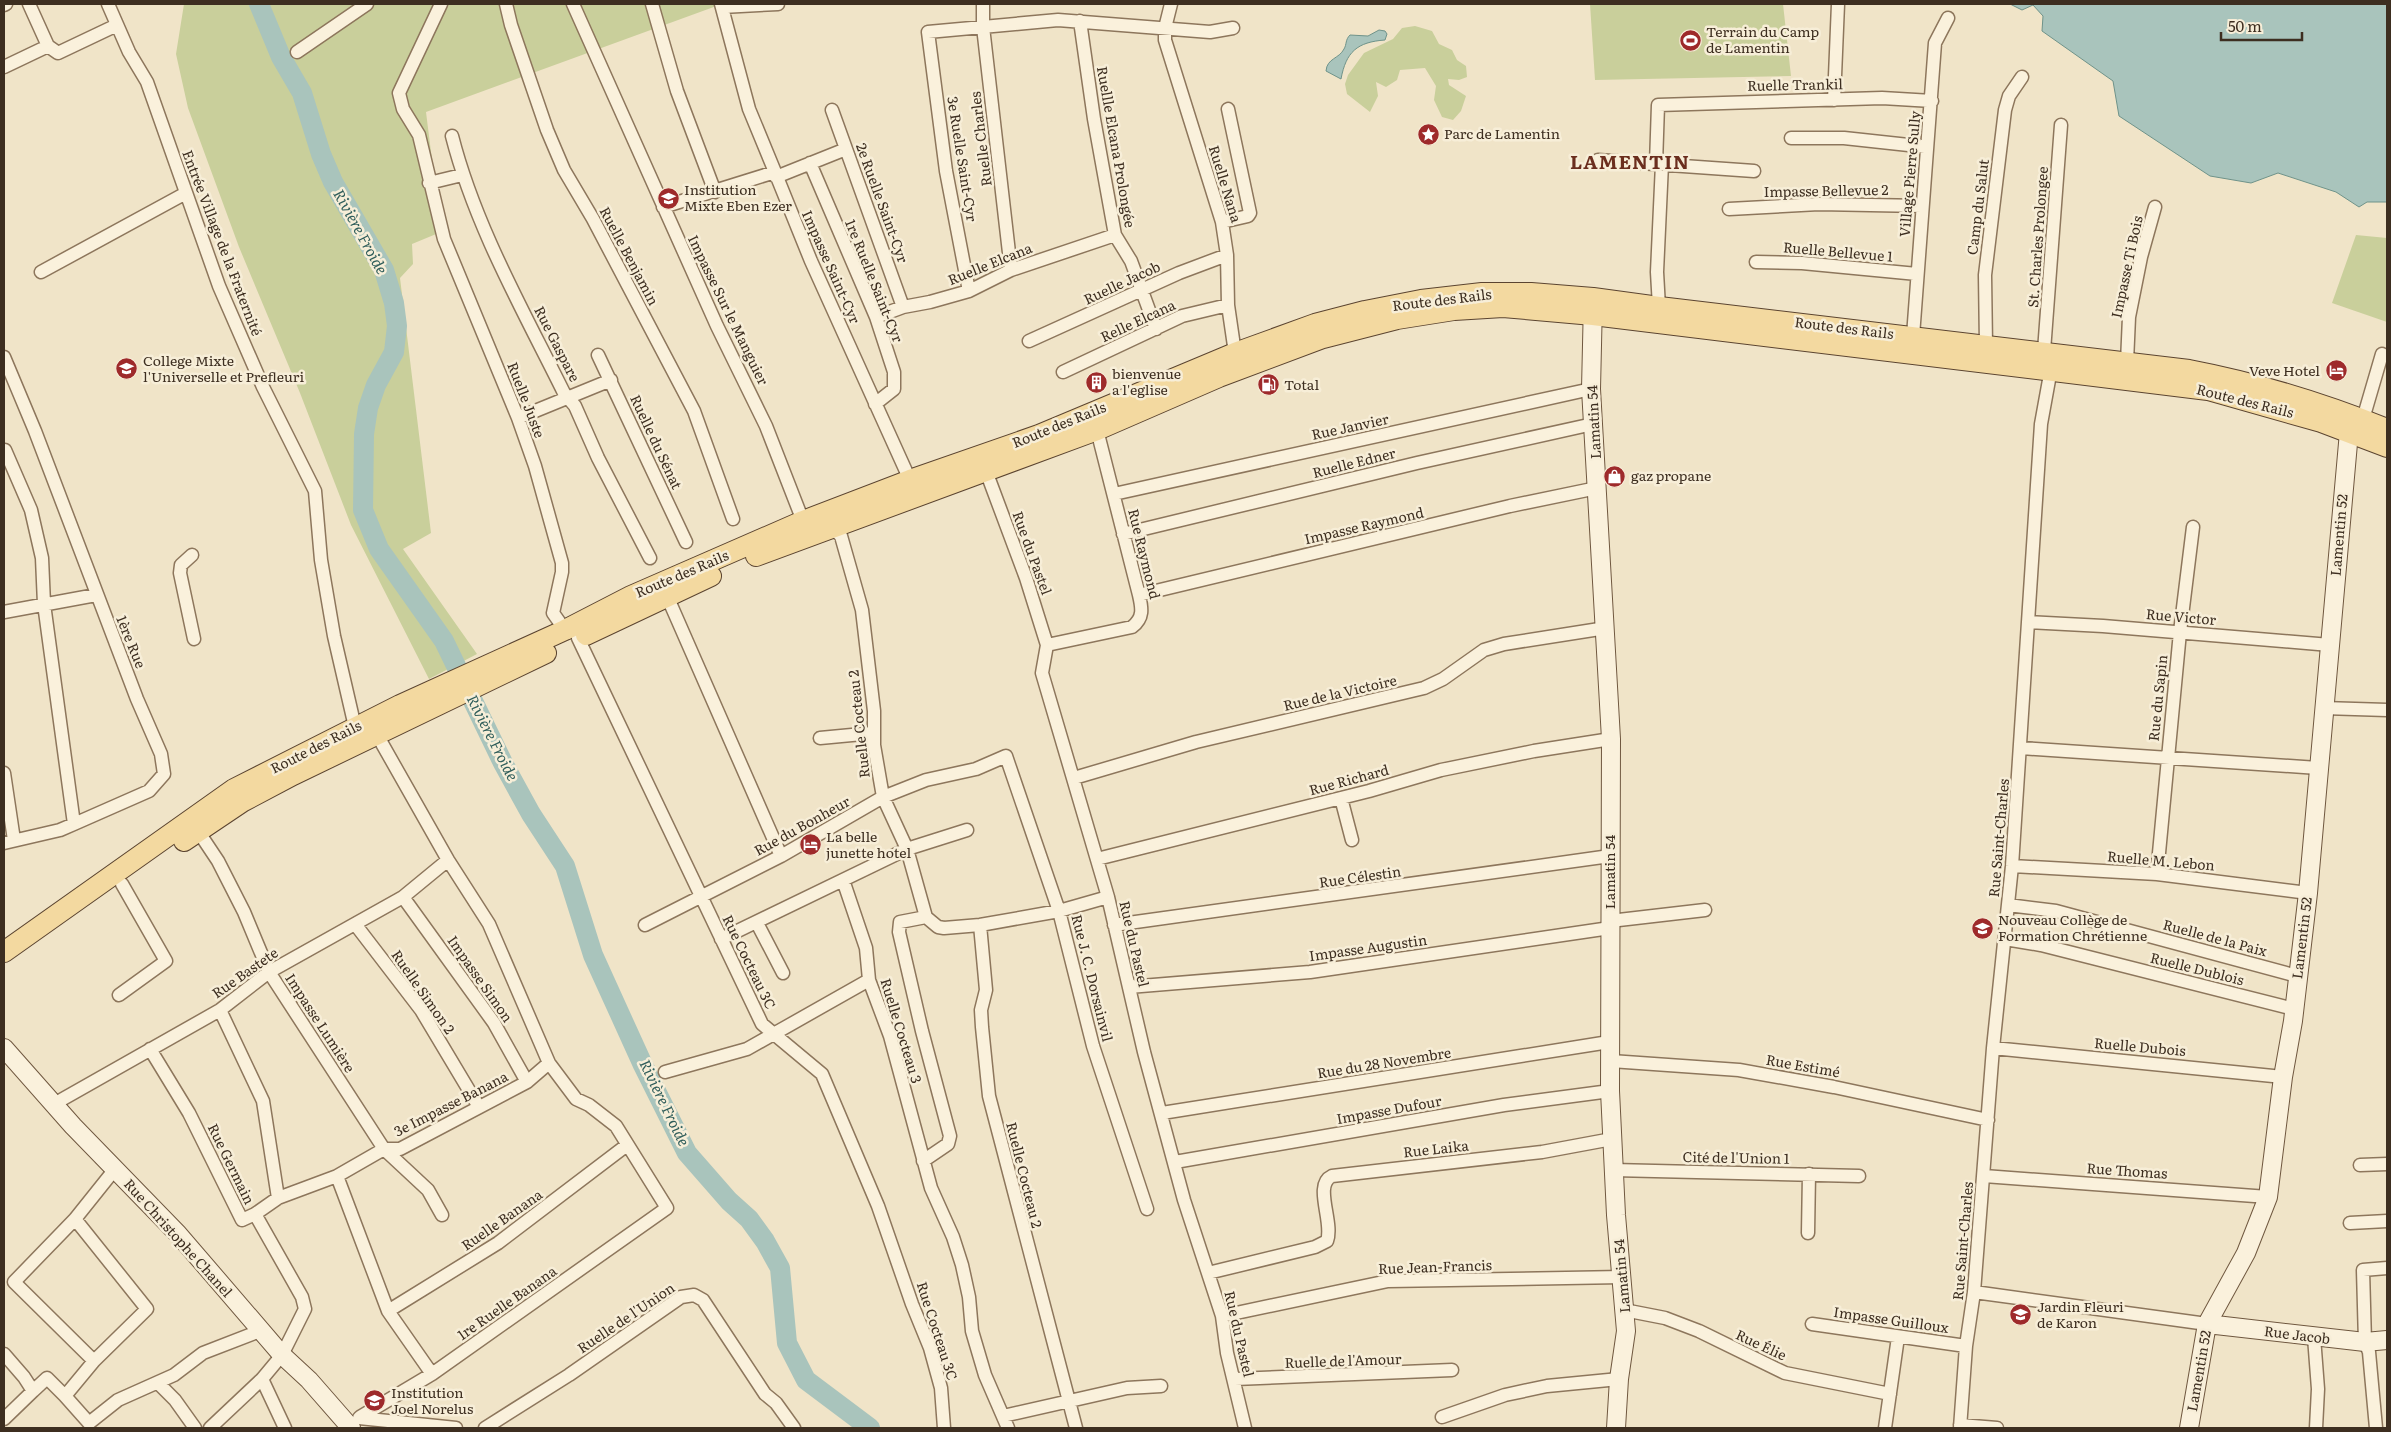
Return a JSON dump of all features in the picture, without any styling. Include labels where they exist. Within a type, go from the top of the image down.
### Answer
[{"type":"main road","name":"Route des Rails","points":[[572,634],[639,592],[803,521],[910,480],[1038,435],[1235,353],[1315,324],[1365,310],[1421,300],[1482,293],[1531,293],[1593,306],[1925,356],[2127,362],[2189,370],[2241,380],[2286,392],[2356,426],[2387,447]]},
{"type":"main road","name":"Route des Rails","points":[[4,952],[234,789],[355,727],[403,713],[572,634],[667,596],[765,552],[1097,430],[1268,358],[1322,338],[1397,318],[1454,310],[1502,307],[1593,306],[1658,308],[1913,336],[1986,346],[2048,360],[2208,390],[2356,426],[2387,429]]},
{"type":"main road","name":"Route des Rails","points":[[4,967],[242,802],[376,733],[403,713]]},
{"type":"street","points":[[29,4],[48,46],[58,53],[64,52],[117,25]]},
{"type":"street","name":"Entrée Village de la Fraternité","points":[[108,4],[147,82],[219,286],[263,387],[315,491],[321,560],[334,636],[355,727]]},
{"type":"street","points":[[297,52],[367,4]]},
{"type":"street","name":"Ruelle Benjamin","points":[[506,4],[547,130],[564,170],[593,219],[694,411],[733,519]]},
{"type":"street","name":"Impasse Sur le Manguier","points":[[573,4],[717,326],[766,426],[803,521]]},
{"type":"street","points":[[652,4],[677,92],[715,192]]},
{"type":"street","points":[[722,5],[778,4]]},
{"type":"street","name":"Ruelle Charles","points":[[983,4],[983,27],[1011,270]]},
{"type":"street","points":[[1165,28],[1170,15],[1171,4]]},
{"type":"street","points":[[1834,100],[1838,4]]},
{"type":"street","name":"Impasse Saint-Cyr","points":[[722,5],[749,109],[810,261],[910,480]]},
{"type":"street","name":"Ruelle Juste","points":[[435,6],[400,92],[403,109],[419,135],[444,240],[518,418],[535,466],[560,554],[562,572],[553,613],[572,634]]},
{"type":"street","name":"Village Pierre Sully","points":[[1913,336],[1935,43],[1948,18]]},
{"type":"street","points":[[983,27],[1058,20],[1210,32],[1233,28]]},
{"type":"street","name":"Ruellle Elcana Prolongée","points":[[1080,21],[1094,119],[1115,235],[1131,261],[1156,329]]},
{"type":"street","name":"3e Ruelle Saint-Cyr","points":[[969,291],[946,172],[928,32],[983,27]]},
{"type":"street","name":"Ruelle Nana","points":[[1165,28],[1166,46],[1222,222],[1227,255],[1228,305],[1235,353]]},
{"type":"street","points":[[4,67],[48,46]]},
{"type":"street","name":"Camp du Salut","points":[[1986,346],[1985,275],[2005,110],[2009,96],[2022,77]]},
{"type":"street","name":"Ruelle Trankil","points":[[1659,164],[1658,105],[1882,98],[1932,101]]},
{"type":"street","points":[[1222,222],[1248,216],[1250,213],[1228,109]]},
{"type":"street","name":"2e Ruelle Saint-Cyr","points":[[832,110],[903,306]]},
{"type":"street","name":"St. Charles Prolongee","points":[[2048,360],[2061,125]]},
{"type":"street","name":"Rue Gaspare","points":[[452,136],[462,175],[500,264],[568,398],[575,406],[598,458],[650,558]]},
{"type":"street","points":[[1791,138],[1844,138],[1927,147]]},
{"type":"street","points":[[663,207],[776,175],[846,149]]},
{"type":"street","points":[[1598,160],[1754,171]]},
{"type":"street","name":"1re Ruelle Saint-Cyr","points":[[810,163],[876,317],[894,372],[895,382],[890,394],[875,404]]},
{"type":"street","points":[[1658,308],[1659,164]]},
{"type":"street","points":[[429,183],[462,175]]},
{"type":"street","points":[[41,272],[186,193]]},
{"type":"street","name":"Impasse Bellevue 2","points":[[1729,209],[1819,204],[1922,206]]},
{"type":"street","name":"Impasse Ti Bois","points":[[2127,362],[2129,317],[2142,257],[2156,207]]},
{"type":"street","name":"Ruelle Elcana","points":[[876,317],[903,306],[930,302],[969,291],[1011,270],[1115,235]]},
{"type":"street","name":"Ruelle Jacob","points":[[1030,341],[1142,292],[1179,273],[1227,255]]},
{"type":"street","name":"Ruelle Bellevue 1","points":[[1756,262],[1802,263],[1917,274]]},
{"type":"street","name":"Relle Elcana","points":[[1063,372],[1182,316],[1228,305]]},
{"type":"street","name":"Lamatin 54","points":[[1593,306],[1591,389],[1611,738],[1610,1091],[1613,1170],[1626,1331],[1616,1428]]},
{"type":"street","points":[[2356,426],[2382,354]]},
{"type":"street","name":"Ruelle du Sénat","points":[[598,355],[686,542]]},
{"type":"street","name":"1ère Rue","points":[[4,357],[35,431],[96,595],[162,754],[164,774],[149,791],[74,824],[60,830],[9,842]]},
{"type":"street","name":"Rue Saint-Charles","points":[[1960,1426],[1966,1346],[1974,1292],[1993,1048],[2012,866],[2041,424],[2048,360]]},
{"type":"street","points":[[518,418],[611,380]]},
{"type":"street","name":"Rue Janvier","points":[[1114,494],[1591,389]]},
{"type":"street","name":"Ruelle Edner","points":[[1123,534],[1417,463],[1593,424]]},
{"type":"street","name":"Lamentin 52","points":[[2189,1428],[2207,1324],[2246,1253],[2268,1197],[2308,893],[2323,708],[2356,426]]},
{"type":"street","name":"Rue Raymond","points":[[1047,645],[1132,627],[1138,623],[1142,616],[1139,595],[1097,430]]},
{"type":"street","points":[[5,450],[31,510],[42,558],[44,604],[74,824]]},
{"type":"street","name":"Rue du Pastel","points":[[986,471],[1026,578],[1047,645],[1042,673],[1108,897],[1144,1052],[1174,1162],[1222,1316],[1227,1353],[1235,1379],[1245,1428]]},
{"type":"street","name":"Impasse Raymond","points":[[1139,595],[1510,506],[1597,488]]},
{"type":"street","name":"Ruelle Cocteau 2","points":[[831,527],[840,536],[862,610],[874,711],[873,733],[883,797],[907,849],[926,917]]},
{"type":"street","name":"Rue du Sapin","points":[[2157,874],[2180,632],[2193,527]]},
{"type":"street","points":[[192,554],[181,565],[180,573],[194,639]]},
{"type":"street","points":[[4,612],[96,595]]},
{"type":"street","points":[[667,596],[781,856]]},
{"type":"street","name":"Rue Victor","points":[[2029,622],[2180,632],[2330,645]]},
{"type":"street","name":"Rue de la Victoire","points":[[1074,778],[1196,742],[1424,688],[1443,679],[1484,650],[1504,644],[1606,628]]},
{"type":"street","name":"Rue Cocteau 3C","points":[[572,634],[762,1024],[822,1074],[878,1206],[912,1304],[930,1348],[941,1388],[944,1428]]},
{"type":"street","points":[[2323,708],[2387,710]]},
{"type":"street","points":[[376,733],[448,860],[489,924],[550,1063],[576,1099],[588,1105],[616,1126],[628,1145]]},
{"type":"street","points":[[820,738],[873,733]]},
{"type":"street","name":"Rue Richard","points":[[1097,859],[1341,798],[1442,770],[1534,751],[1611,738]]},
{"type":"street","points":[[2021,748],[2318,768]]},
{"type":"street","name":"Rue du Bonheur","points":[[646,925],[781,856],[883,797],[926,780],[976,769],[1006,756]]},
{"type":"street","name":"Rue J. C. Dorsainvil","points":[[1006,756],[1059,911],[1093,1046],[1147,1209]]},
{"type":"street","points":[[4,773],[9,842]]},
{"type":"street","points":[[1341,798],[1352,840]]},
{"type":"street","points":[[721,939],[907,849],[967,830]]},
{"type":"street","name":"Impasse Lumière","points":[[198,831],[222,870],[269,972],[384,1149],[428,1190],[442,1215]]},
{"type":"street","name":"Rue Célestin","points":[[1114,924],[1610,856]]},
{"type":"street","name":"Rue Bastete","points":[[54,1104],[220,1010],[269,972],[403,897],[448,860]]},
{"type":"street","name":"Ruelle M. Lebon","points":[[2012,866],[2157,874],[2308,893]]},
{"type":"street","name":"Ruelle Cocteau 3","points":[[843,880],[866,948],[869,980],[890,1036],[931,1188],[953,1237],[962,1266],[972,1331],[985,1375],[1006,1422]]},
{"type":"street","points":[[119,995],[166,962],[122,884]]},
{"type":"street","name":"Impasse Simon","points":[[403,897],[494,1023],[527,1082]]},
{"type":"street","points":[[926,917],[938,927],[944,928],[980,925],[1059,911],[1108,897]]},
{"type":"street","name":"Ruelle de la Paix","points":[[2008,905],[2056,911],[2297,976]]},
{"type":"street","name":"Impasse Augustin","points":[[1129,987],[1310,972],[1705,910]]},
{"type":"street","name":"Ruelle Cocteau 3","points":[[923,1161],[948,1144],[950,1136],[922,1031],[899,932],[900,922],[905,919],[926,917]]},
{"type":"street","points":[[757,923],[783,973]]},
{"type":"street","name":"Ruelle Simon 2","points":[[355,924],[421,1010],[479,1106]]},
{"type":"street","name":"Ruelle Cocteau 2","points":[[980,925],[986,990],[981,1010],[989,1096],[1076,1428]]},
{"type":"street","name":"Ruelle Dublois","points":[[2005,939],[2041,945],[2294,1009]]},
{"type":"street","points":[[665,1072],[747,1049],[869,980]]},
{"type":"street","points":[[220,1010],[264,1101],[278,1198]]},
{"type":"street","name":"Rue du 28 Novembre","points":[[1162,1113],[1609,1042]]},
{"type":"street","name":"Ruelle Dubois","points":[[1993,1048],[2283,1077]]},
{"type":"street","name":"Rue Germain","points":[[150,1049],[189,1113],[242,1220],[255,1214],[302,1297],[305,1309],[282,1355]]},
{"type":"street","name":"Rue Christophe Chanel","points":[[7,1058],[54,1104],[178,1234],[282,1355],[353,1423]]},
{"type":"street","name":"Rue Estimé","points":[[1611,1062],[1739,1070],[1843,1088],[1988,1120]]},
{"type":"street","name":"3e Impasse Banana","points":[[255,1214],[278,1198],[337,1176],[384,1149],[400,1149],[527,1082],[550,1063]]},
{"type":"street","name":"Impasse Dufour","points":[[1174,1162],[1504,1105],[1610,1091]]},
{"type":"street","name":"Rue Laika","points":[[1208,1273],[1315,1247],[1327,1241],[1330,1228],[1323,1186],[1328,1178],[1332,1176],[1542,1152],[1612,1139]]},
{"type":"street","name":"1re Ruelle Banana","points":[[353,1423],[432,1374],[667,1208],[628,1145]]},
{"type":"street","name":"Ruelle Banana","points":[[388,1311],[498,1243],[628,1145]]},
{"type":"street","points":[[2360,1165],[2387,1164]]},
{"type":"street","points":[[94,1361],[14,1282],[74,1219],[115,1169]]},
{"type":"street","name":"Cité de l'Union 1","points":[[1613,1170],[1859,1176]]},
{"type":"street","points":[[1808,1233],[1809,1174]]},
{"type":"street","points":[[337,1176],[388,1311],[432,1374]]},
{"type":"street","name":"Rue Thomas","points":[[1984,1176],[2268,1197]]},
{"type":"street","points":[[65,1396],[94,1361],[147,1309],[74,1219]]},
{"type":"street","points":[[2350,1223],[2387,1221]]},
{"type":"street","points":[[2376,1428],[2369,1352],[2366,1342],[2363,1270],[2387,1268]]},
{"type":"street","name":"Rue Jean-Francis","points":[[1222,1316],[1388,1281],[1622,1277]]},
{"type":"street","points":[[1974,1292],[2207,1324]]},
{"type":"street","name":"Ruelle de l'Union","points":[[485,1428],[569,1375],[688,1294],[703,1300],[765,1394],[776,1402],[794,1428]]},
{"type":"street","name":"Rue Élie","points":[[1624,1310],[1665,1318],[1699,1331],[1785,1373],[1890,1394]]},
{"type":"street","name":"Impasse Guilloux","points":[[1812,1324],[1966,1346]]},
{"type":"street","name":"Rue Jacob","points":[[2207,1324],[2366,1342],[2387,1340]]},
{"type":"street","points":[[4,1419],[47,1378],[89,1423],[118,1400],[158,1383],[203,1353],[260,1331]]},
{"type":"street","points":[[1884,1428],[1898,1337]]},
{"type":"street","points":[[2314,1337],[2318,1389],[2316,1428]]},
{"type":"street","points":[[4,1354],[24,1377],[33,1391]]},
{"type":"street","points":[[210,1428],[262,1379],[282,1355]]},
{"type":"street","name":"Ruelle de l'Amour","points":[[1235,1379],[1452,1370]]},
{"type":"street","points":[[262,1379],[285,1428]]},
{"type":"street","points":[[1442,1417],[1505,1395],[1547,1386],[1620,1379]]},
{"type":"street","points":[[158,1383],[175,1400],[195,1428]]},
{"type":"street","points":[[1006,1422],[1069,1401],[1127,1388],[1161,1386]]},
{"type":"street","points":[[353,1423],[456,1428]]},
{"type":"street","points":[[1960,1426],[1997,1428]]},
{"type":"green space","points":[[184,4],[722,4],[426,112],[441,232],[412,244],[413,264],[400,278],[431,533],[403,549],[477,654],[429,679],[351,525],[300,393],[239,247],[188,108],[176,54]]},
{"type":"green space","name":"Terrain du Camp de Lamentin","points":[[1590,4],[1783,4],[1791,76],[1595,80]]},
{"type":"green space","points":[[1415,26],[1432,31],[1439,44],[1452,50],[1457,60],[1466,66],[1467,77],[1459,80],[1448,79],[1449,85],[1466,96],[1461,111],[1453,120],[1442,117],[1434,100],[1436,86],[1425,68],[1400,70],[1397,80],[1386,87],[1376,82],[1378,96],[1370,112],[1347,94],[1345,84],[1348,75],[1364,53],[1393,39],[1402,28]]},
{"type":"green space","points":[[2356,235],[2387,238],[2387,322],[2332,303]]},
{"type":"water","points":[[2010,4],[2387,4],[2387,202],[2367,202],[2359,207],[2336,192],[2278,173],[2251,183],[2210,176],[2119,116],[2113,81],[2042,31],[2043,16],[2033,5],[2022,10]]},
{"type":"water","points":[[1379,30],[1385,31],[1387,34],[1385,40],[1367,43],[1354,50],[1346,62],[1341,79],[1326,71],[1329,63],[1342,52],[1350,35],[1368,36]]},
{"type":"waterway","name":"Rivière Froide","points":[[259,4],[281,57],[302,93],[321,154],[333,182],[384,270],[394,303],[397,326],[394,352],[376,385],[368,408],[364,434],[363,510],[379,549],[444,641],[503,763],[531,814],[565,866],[593,955],[643,1065],[687,1153],[729,1201],[749,1219],[765,1241],[780,1268],[787,1343],[806,1380],[870,1428]]},
{"type":"place","name":"Terrain du Camp de Lamentin","points":[[1690,40]]},
{"type":"place","name":"Parc de Lamentin","points":[[1428,134]]},
{"type":"place","name":"Institution Mixte Eben Ezer","points":[[668,198]]},
{"type":"place","name":"College Mixte l'Universelle et Prefleuri","points":[[127,369]]},
{"type":"place","name":"Veve Hotel","points":[[2336,371]]},
{"type":"place","name":"bienvenue a l'eglise","points":[[1096,382]]},
{"type":"place","name":"Total","points":[[1268,385]]},
{"type":"place","name":"gaz propane","points":[[1615,476]]},
{"type":"place","name":"La belle junette hotel","points":[[810,845]]},
{"type":"place","name":"Nouveau Collège de Formation Chrétienne","points":[[1982,928]]},
{"type":"place","name":"Jardin Fleuri de Karon","points":[[2021,1315]]},
{"type":"place","name":"Institution Joel Norelus","points":[[375,1401]]},
{"type":"district","name":"LAMENTIN","points":[[1630,162]]}]
